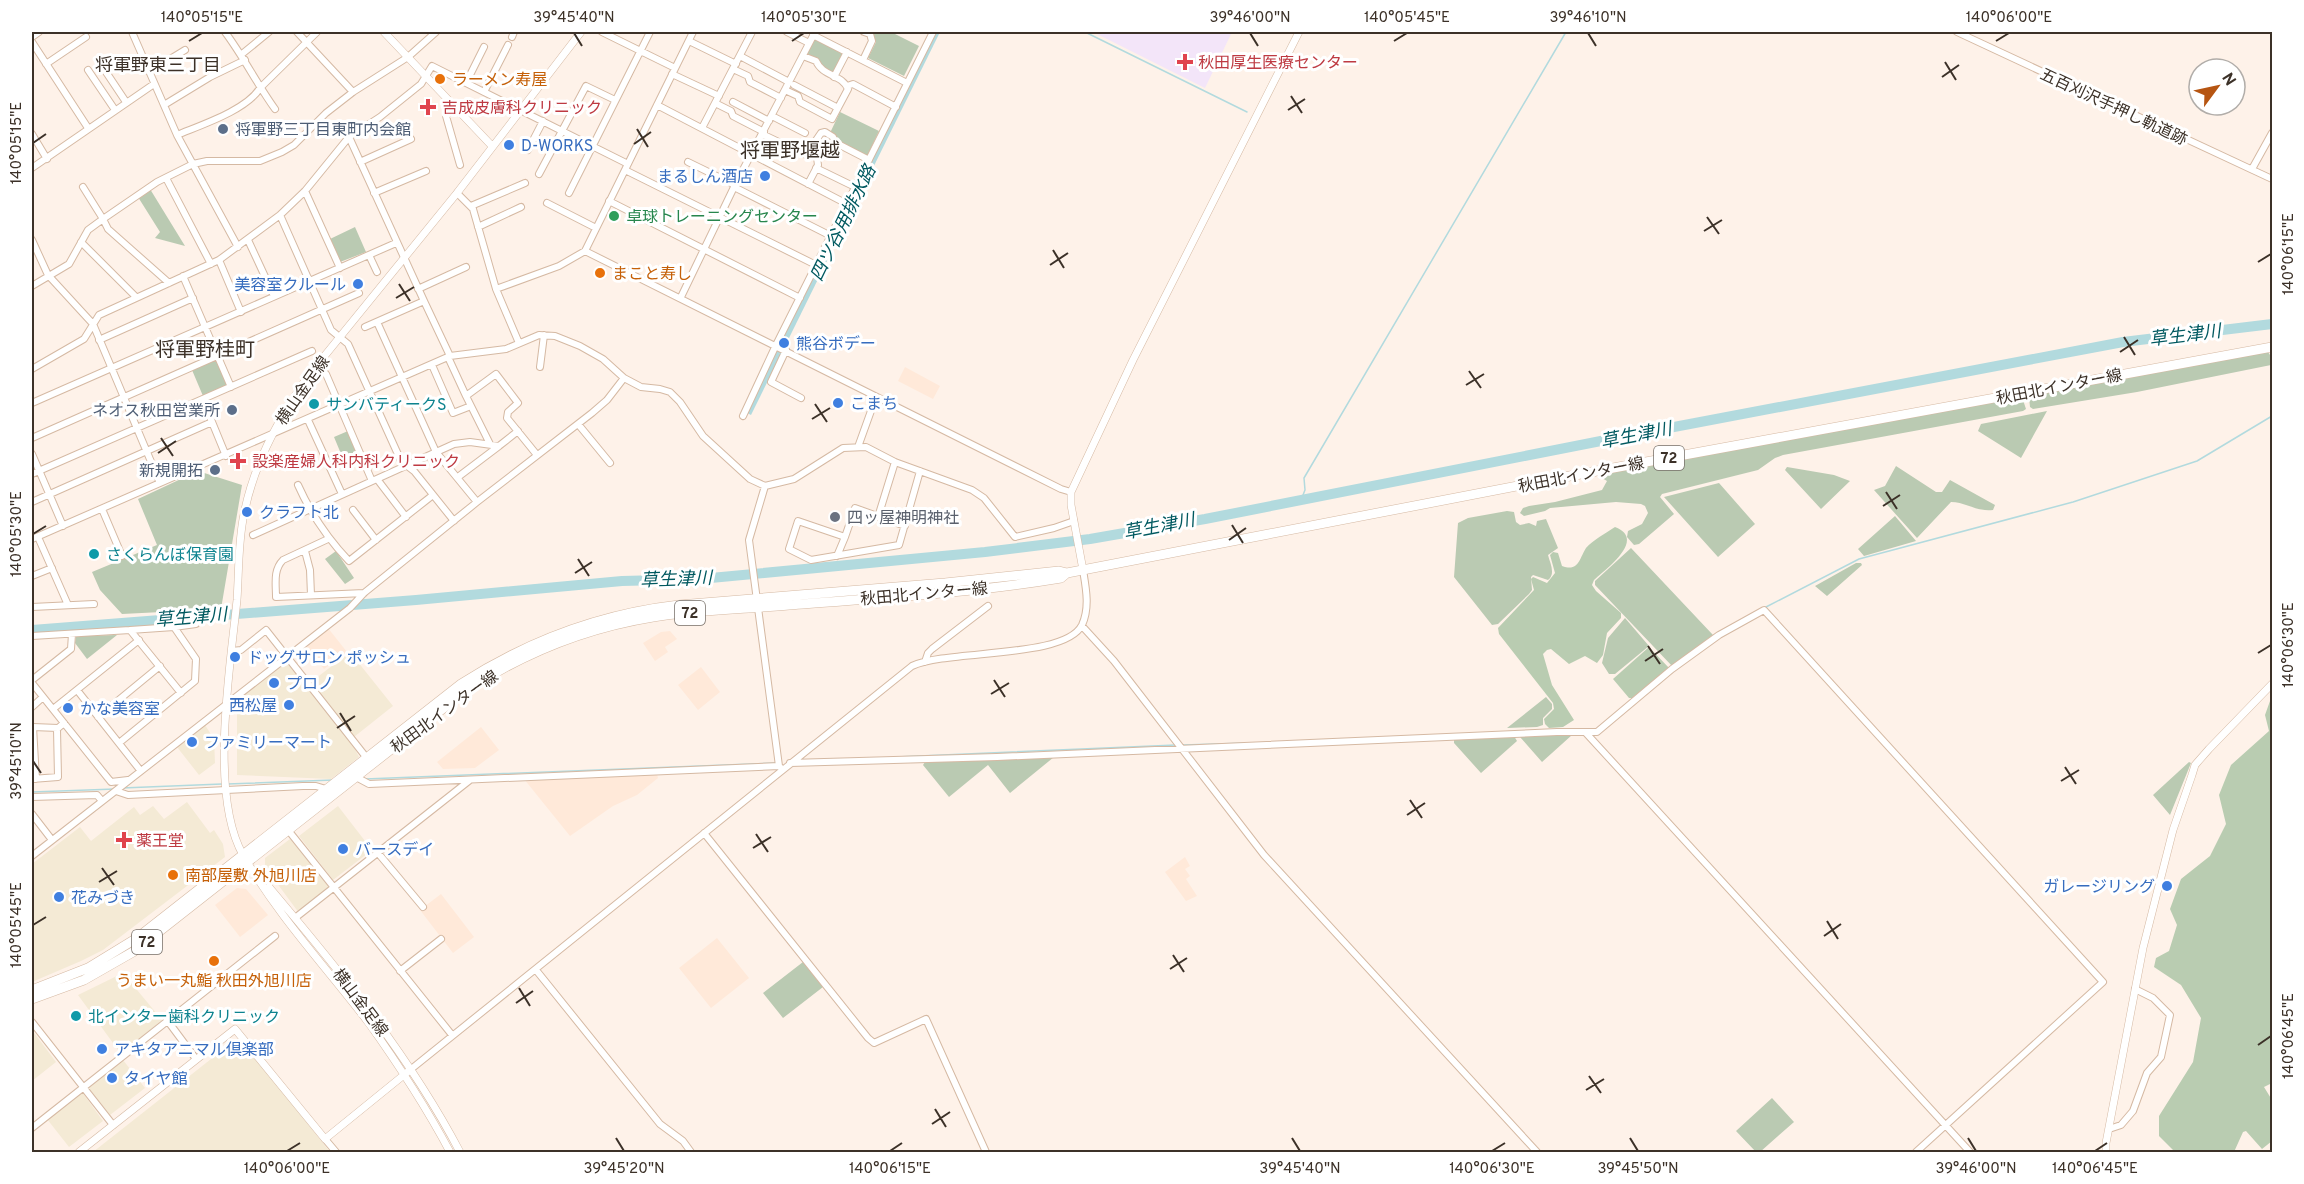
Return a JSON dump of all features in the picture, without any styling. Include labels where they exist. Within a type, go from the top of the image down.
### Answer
[{"type":"main road","name":"秋田北インター線","points":[[32,999],[75,984],[120,960],[154,936],[330,786],[353,779],[366,757],[461,684],[503,659],[548,637],[595,622],[643,610],[985,588],[1060,578],[1067,573],[1537,483],[2272,347]]},
{"type":"main road","name":"秋田北インター線","points":[[32,990],[73,975],[112,955],[288,830],[464,692],[515,662],[594,630],[639,620],[757,603]]},
{"type":"street","points":[[32,37],[39,32]]},
{"type":"street","points":[[132,32],[177,135],[238,247]]},
{"type":"street","points":[[225,32],[274,109]]},
{"type":"street","points":[[164,105],[243,57],[269,32]]},
{"type":"street","points":[[297,32],[353,92]]},
{"type":"street","points":[[177,135],[211,121],[255,97],[260,88],[317,32]]},
{"type":"street","points":[[384,32],[492,147]]},
{"type":"street","points":[[32,286],[69,264],[88,230],[157,182],[193,164],[207,161],[260,161],[282,152],[294,145],[326,113],[353,92],[408,57],[436,32]]},
{"type":"street","name":"横山金足線","points":[[459,1152],[441,1117],[282,914],[234,836],[226,786],[227,704],[244,514],[271,436],[290,402],[457,193],[581,32]]},
{"type":"street","points":[[602,32],[719,96]]},
{"type":"street","points":[[569,193],[650,32]]},
{"type":"street","points":[[496,289],[559,266],[585,251],[693,32]]},
{"type":"street","points":[[702,128],[752,32]]},
{"type":"street","points":[[787,32],[809,42]]},
{"type":"street","points":[[863,60],[872,41],[870,34],[864,32]]},
{"type":"street","points":[[801,398],[771,382],[781,348],[800,297],[896,107],[931,32]]},
{"type":"street","points":[[792,762],[912,666],[925,662],[1047,646],[1074,635],[1082,626],[1087,601],[1071,492],[1133,360],[1299,32]]},
{"type":"street","name":"五百刈沢手押し軌道跡","points":[[1957,32],[2272,179]]},
{"type":"street","points":[[681,297],[751,154],[785,90],[792,84],[814,33],[907,82]]},
{"type":"street","points":[[46,64],[86,37]]},
{"type":"street","points":[[689,41],[734,66],[748,76],[750,82],[781,98]]},
{"type":"street","points":[[32,42],[88,128]]},
{"type":"street","points":[[484,92],[508,45]]},
{"type":"street","points":[[466,83],[484,47]]},
{"type":"street","points":[[149,72],[184,50]]},
{"type":"street","points":[[834,77],[847,52]]},
{"type":"street","points":[[740,56],[838,108]]},
{"type":"street","points":[[785,90],[798,96],[800,102],[832,119],[838,108],[848,89],[845,82],[820,69],[816,61],[803,56]]},
{"type":"street","points":[[32,369],[84,339],[99,315],[219,261],[248,240],[280,215],[305,191],[349,137],[380,117],[421,84],[432,66],[592,146],[626,167],[816,265]]},
{"type":"street","points":[[88,70],[115,110]]},
{"type":"street","points":[[96,82],[106,72],[126,102]]},
{"type":"street","points":[[32,168],[154,84]]},
{"type":"street","points":[[847,86],[853,84],[896,107]]},
{"type":"street","points":[[539,174],[586,86],[615,100]]},
{"type":"street","points":[[733,102],[805,133]]},
{"type":"street","points":[[715,103],[731,111],[733,116],[806,155],[817,165],[855,187]]},
{"type":"street","points":[[657,105],[847,204]]},
{"type":"street","points":[[455,107],[447,116],[460,165]]},
{"type":"street","points":[[528,150],[543,121]]},
{"type":"street","points":[[806,155],[821,133],[825,132],[833,137],[836,143],[869,160]]},
{"type":"street","points":[[2252,169],[2272,133]]},
{"type":"street","points":[[32,134],[46,159]]},
{"type":"street","points":[[349,137],[490,444]]},
{"type":"street","points":[[360,162],[411,139]]},
{"type":"street","points":[[808,184],[817,165],[815,143]]},
{"type":"street","points":[[687,162],[831,236]]},
{"type":"street","points":[[374,193],[426,171]]},
{"type":"street","points":[[166,178],[211,264]]},
{"type":"street","points":[[471,206],[525,183]]},
{"type":"street","points":[[83,187],[108,229],[169,283]]},
{"type":"street","points":[[305,191],[340,268]]},
{"type":"street","points":[[457,193],[471,206],[496,289],[519,343]]},
{"type":"street","points":[[609,201],[800,297]]},
{"type":"street","points":[[547,203],[596,228]]},
{"type":"street","points":[[478,226],[521,207]]},
{"type":"street","points":[[280,215],[321,310],[331,330],[348,344],[401,461],[414,471],[454,521]]},
{"type":"street","points":[[32,240],[48,275],[93,324],[160,483]]},
{"type":"street","points":[[248,240],[274,296]]},
{"type":"street","points":[[81,242],[136,297]]},
{"type":"street","points":[[32,404],[396,243]]},
{"type":"street","points":[[585,251],[1071,492]]},
{"type":"street","points":[[369,255],[377,272]]},
{"type":"street","points":[[219,261],[241,312]]},
{"type":"street","points":[[418,289],[466,267]]},
{"type":"street","points":[[183,276],[231,387]]},
{"type":"street","points":[[32,438],[360,293]]},
{"type":"street","points":[[99,340],[193,298]]},
{"type":"street","points":[[365,327],[424,301]]},
{"type":"street","points":[[377,322],[436,452],[477,502]]},
{"type":"street","points":[[68,605],[52,568],[35,538],[308,420],[449,356],[506,349],[539,335],[555,336],[588,351],[603,359],[624,378],[641,387],[670,392],[680,402],[703,436],[750,478],[765,486],[794,478],[843,448],[866,447],[895,462],[972,490],[984,498],[1015,537],[1074,523]]},
{"type":"street","points":[[540,367],[544,335]]},
{"type":"street","points":[[743,416],[781,348]]},
{"type":"street","points":[[32,474],[312,351]]},
{"type":"street","points":[[432,364],[453,413],[471,406]]},
{"type":"street","points":[[326,374],[375,480],[406,517]]},
{"type":"street","points":[[466,396],[496,374],[518,403],[508,412],[507,418],[537,455]]},
{"type":"street","points":[[32,856],[350,608],[364,593],[578,424],[607,400],[624,378]]},
{"type":"street","points":[[858,447],[876,397]]},
{"type":"street","points":[[203,400],[226,456]]},
{"type":"street","points":[[308,420],[342,495]]},
{"type":"street","points":[[32,502],[212,422]]},
{"type":"street","points":[[578,424],[610,463]]},
{"type":"street","points":[[458,477],[518,431]]},
{"type":"street","points":[[253,535],[454,444],[500,446]]},
{"type":"street","points":[[32,454],[63,526]]},
{"type":"street","points":[[878,517],[895,462]]},
{"type":"street","points":[[845,537],[798,521],[789,549],[811,560],[899,545],[920,471]]},
{"type":"street","points":[[298,485],[309,510],[328,539],[349,561],[433,495]]},
{"type":"street","points":[[765,486],[749,540],[780,765]]},
{"type":"street","points":[[837,556],[855,508],[905,526]]},
{"type":"street","points":[[102,509],[122,556]]},
{"type":"street","points":[[353,510],[376,540]]},
{"type":"street","points":[[328,539],[283,560],[279,565],[276,597],[364,593]]},
{"type":"street","points":[[305,551],[310,570],[311,595]]},
{"type":"street","points":[[32,576],[52,568]]},
{"type":"street","points":[[32,607],[94,604]]},
{"type":"street","points":[[925,662],[927,653],[988,606]]},
{"type":"street","points":[[353,779],[369,784],[780,765],[792,762],[1597,732],[1605,728],[1657,681],[1719,635],[1764,610],[2103,982],[1916,1152]]},
{"type":"street","points":[[32,636],[196,624]]},
{"type":"street","points":[[1082,626],[1114,661],[1264,855],[1537,1152]]},
{"type":"street","points":[[119,743],[195,681],[196,659],[174,627]]},
{"type":"street","points":[[130,630],[181,693]]},
{"type":"street","points":[[232,651],[241,650],[266,630],[366,757]]},
{"type":"street","points":[[72,634],[71,648],[32,681],[53,709],[61,725],[111,782],[126,782]]},
{"type":"street","points":[[53,709],[139,640]]},
{"type":"street","points":[[98,717],[160,666]]},
{"type":"street","points":[[2106,1152],[2135,989],[2158,883],[2195,765],[2272,684]]},
{"type":"street","points":[[77,690],[140,770]]},
{"type":"street","points":[[32,707],[43,697]]},
{"type":"street","points":[[61,725],[58,777],[34,779],[33,727],[61,725]]},
{"type":"street","points":[[1586,733],[1970,1152]]},
{"type":"street","points":[[325,1139],[704,833],[780,765]]},
{"type":"street","points":[[295,918],[471,780]]},
{"type":"street","points":[[117,791],[128,795],[226,786],[330,786]]},
{"type":"street","points":[[32,796],[98,795],[102,801]]},
{"type":"street","points":[[32,814],[52,840]]},
{"type":"street","points":[[288,830],[452,1035]]},
{"type":"street","points":[[704,833],[868,1038],[874,1043],[926,1019],[986,1152]]},
{"type":"street","points":[[378,853],[423,907]]},
{"type":"street","name":"横山金足線","points":[[246,858],[375,1018],[450,1152]]},
{"type":"street","points":[[32,1128],[275,936]]},
{"type":"street","points":[[400,971],[441,939]]},
{"type":"street","points":[[536,970],[660,1124],[682,1140],[691,1152]]},
{"type":"street","points":[[2109,1129],[2121,1125],[2133,1112],[2147,1073],[2161,1057],[2170,1015],[2152,998],[2135,989]]},
{"type":"street","points":[[167,1020],[196,1059]]},
{"type":"street","points":[[32,1022],[113,1125]]},
{"type":"street","points":[[79,1152],[235,1029],[336,1152]]},
{"type":"shaded area","name":"秋田厚生医療センター","points":[[1093,32],[1232,32],[1205,88]]},
{"type":"shaded area","points":[[905,367],[940,386],[933,399],[898,381]]},
{"type":"shaded area","points":[[328,628],[347,652],[324,669],[305,645]]},
{"type":"shaded area","points":[[670,631],[677,639],[665,647],[668,652],[655,661],[643,643],[661,632]]},
{"type":"shaded area","points":[[350,652],[393,706],[354,737],[311,682]]},
{"type":"shaded area","points":[[286,660],[353,745],[359,757],[331,779],[237,775],[237,699]]},
{"type":"shaded area","points":[[701,667],[720,692],[698,710],[678,685]]},
{"type":"shaded area","points":[[205,725],[214,739],[215,763],[199,775],[177,747]]},
{"type":"shaded area","points":[[481,727],[499,750],[475,768],[443,769],[437,762]]},
{"type":"shaded area","points":[[657,774],[658,778],[637,795],[613,806],[570,836],[524,779]]},
{"type":"shaded area","points":[[187,802],[210,833],[214,830],[223,844],[225,857],[103,950],[32,982],[32,864],[80,827],[91,841],[134,807],[140,815],[153,806],[164,819]]},
{"type":"shaded area","points":[[338,806],[372,850],[333,880],[299,836]]},
{"type":"shaded area","points":[[290,839],[331,887],[299,913],[265,867],[265,858]]},
{"type":"shaded area","points":[[1185,857],[1190,866],[1185,869],[1190,876],[1186,879],[1197,896],[1186,901],[1165,872]]},
{"type":"shaded area","points":[[237,888],[246,889],[268,915],[240,937],[215,905]]},
{"type":"shaded area","points":[[441,894],[474,937],[453,953],[420,910]]},
{"type":"shaded area","points":[[717,938],[749,978],[711,1008],[679,968]]},
{"type":"shaded area","points":[[123,973],[162,1020],[121,1054],[78,995]]},
{"type":"shaded area","points":[[32,1030],[56,1062],[32,1081]]},
{"type":"shaded area","points":[[241,1040],[330,1152],[93,1152],[225,1048],[230,1049]]},
{"type":"shaded area","points":[[123,1060],[145,1088],[110,1115],[88,1087]]},
{"type":"shaded area","points":[[82,1092],[103,1121],[69,1147],[47,1119]]},
{"type":"green space","points":[[870,32],[891,32],[919,46],[904,76],[868,58],[876,42]]},
{"type":"green space","points":[[814,39],[843,53],[834,73],[807,54]]},
{"type":"green space","points":[[840,112],[879,131],[867,156],[838,141],[836,136],[830,133]]},
{"type":"green space","points":[[150,189],[185,246],[155,238],[160,232],[138,197]]},
{"type":"green space","points":[[355,227],[366,252],[340,262],[330,239]]},
{"type":"green space","points":[[2268,352],[2272,358],[2271,365],[2137,392],[2033,409],[2030,407],[2029,397],[2031,395]]},
{"type":"green space","points":[[216,360],[227,383],[226,387],[203,396],[192,370]]},
{"type":"green space","points":[[2022,397],[2026,409],[2023,411],[1783,455],[1758,470],[1662,494],[1660,497],[1674,514],[1639,544],[1634,545],[1627,537],[1628,531],[1642,524],[1648,513],[1645,506],[1641,504],[1616,502],[1550,508],[1524,516],[1520,513],[1523,508],[1529,506],[1602,490],[1607,481],[1602,478],[1603,474]]},
{"type":"green space","points":[[2047,411],[2021,458],[1978,431],[1981,424]]},
{"type":"green space","points":[[348,431],[358,456],[344,461],[334,437]]},
{"type":"green space","points":[[1896,466],[1936,492],[1942,492],[1950,480],[1995,505],[1993,510],[1981,510],[1951,502],[1917,538],[1874,490],[1885,486]]},
{"type":"green space","points":[[1787,467],[1834,475],[1850,481],[1821,509],[1785,470]]},
{"type":"green space","points":[[198,471],[242,485],[221,609],[122,614],[100,590],[92,572],[157,545],[138,499]]},
{"type":"green space","points":[[1719,483],[1755,524],[1718,557],[1664,497]]},
{"type":"green space","points":[[1507,511],[1514,512],[1516,522],[1520,525],[1529,523],[1536,526],[1537,521],[1546,519],[1558,548],[1548,555],[1552,568],[1550,578],[1548,580],[1533,575],[1531,577],[1532,590],[1529,594],[1498,624],[1492,625],[1454,577],[1458,523],[1468,518]]},
{"type":"green space","points":[[1895,516],[1916,541],[1864,556],[1858,549]]},
{"type":"green space","points":[[1615,527],[1624,532],[1627,539],[1626,546],[1592,585],[1621,613],[1621,618],[1607,633],[1603,655],[1597,663],[1585,656],[1569,664],[1551,649],[1543,654],[1552,685],[1574,720],[1563,727],[1549,728],[1544,719],[1554,709],[1553,703],[1499,634],[1498,628],[1534,590],[1531,579],[1533,577],[1547,583],[1555,573],[1550,555],[1553,552],[1558,553],[1562,566],[1575,566],[1589,545]]},
{"type":"green space","points":[[1631,548],[1713,635],[1672,666],[1595,585],[1595,581]]},
{"type":"green space","points":[[336,551],[354,578],[345,584],[325,559]]},
{"type":"green space","points":[[1856,563],[1862,565],[1827,596],[1815,586]]},
{"type":"green space","points":[[1625,618],[1649,646],[1615,674],[1609,674],[1602,663],[1608,638]]},
{"type":"green space","points":[[117,635],[87,659],[75,643],[76,636]]},
{"type":"green space","points":[[1649,647],[1669,668],[1629,698],[1613,679]]},
{"type":"green space","points":[[1546,697],[1552,704],[1552,709],[1543,718],[1543,725],[1507,728]]},
{"type":"green space","points":[[2272,701],[2272,1083],[2264,1087],[2272,1100],[2272,1141],[2262,1149],[2246,1131],[2243,1132],[2234,1152],[2175,1152],[2159,1136],[2159,1116],[2193,1062],[2201,1018],[2181,985],[2154,967],[2156,958],[2169,951],[2177,925],[2170,909],[2181,879],[2210,856],[2226,824],[2219,795],[2231,765],[2269,731],[2265,715]]},
{"type":"green space","points":[[1571,733],[1572,735],[1542,762],[1520,737]]},
{"type":"green space","points":[[1514,736],[1517,741],[1481,773],[1454,743],[1457,738]]},
{"type":"green space","points":[[1054,757],[1010,793],[988,765],[949,797],[923,765],[925,762]]},
{"type":"green space","points":[[2189,762],[2191,763],[2170,815],[2153,795]]},
{"type":"green space","points":[[803,962],[823,987],[783,1018],[763,993]]},
{"type":"green space","points":[[1772,1098],[1794,1122],[1760,1152],[1756,1152],[1736,1131]]},
{"type":"water","name":"四ツ谷用排水路","points":[[935,32],[940,32],[751,415],[747,413],[779,344]]},
{"type":"waterway","points":[[1085,32],[1247,112]]},
{"type":"waterway","points":[[1301,500],[1305,490],[1304,478],[1566,32]]},
{"type":"waterway","name":"草生津川","points":[[32,630],[416,600],[622,581],[700,579],[985,552],[1090,539],[1205,519],[2123,342],[2272,324]]},
{"type":"waterway","points":[[1766,607],[1859,559],[2073,502],[2197,461],[2272,416]]},
{"type":"waterway","points":[[1183,745],[1248,743]]},
{"type":"waterway","points":[[896,757],[1176,745]]},
{"type":"waterway","points":[[365,779],[777,763]]},
{"type":"waterway","points":[[227,784],[333,780]]},
{"type":"waterway","points":[[122,788],[222,784]]},
{"type":"waterway","points":[[32,792],[115,789]]},
{"type":"place","name":"秋田厚生医療センター","points":[[1185,62]]},
{"type":"place","name":"ラーメン寿屋","points":[[440,79]]},
{"type":"place","name":"吉成皮膚科クリニック","points":[[428,107]]},
{"type":"place","name":"将軍野三丁目東町内会館","points":[[223,129]]},
{"type":"place","name":"D-WORKS","points":[[509,145]]},
{"type":"place","name":"まるしん酒店","points":[[765,176]]},
{"type":"place","name":"卓球トレーニングセンター","points":[[614,216]]},
{"type":"place","name":"まこと寿し","points":[[600,273]]},
{"type":"place","name":"美容室クルール","points":[[358,284]]},
{"type":"place","name":"熊谷ボデー","points":[[784,343]]},
{"type":"place","name":"こまち","points":[[838,403]]},
{"type":"place","name":"サンバティークS","points":[[314,404]]},
{"type":"place","name":"ネオス秋田営業所","points":[[232,410]]},
{"type":"place","name":"設楽産婦人科内科クリニック","points":[[238,461]]},
{"type":"place","name":"新規開拓","points":[[215,470]]},
{"type":"place","name":"クラフト北","points":[[247,512]]},
{"type":"place","name":"四ッ屋神明神社","points":[[835,517]]},
{"type":"place","name":"さくらんぼ保育園","points":[[94,554]]},
{"type":"place","name":"ドッグサロン ポッシュ","points":[[235,657]]},
{"type":"place","name":"プロノ","points":[[274,683]]},
{"type":"place","name":"西松屋","points":[[289,705]]},
{"type":"place","name":"かな美容室","points":[[68,708]]},
{"type":"place","name":"ファミリーマート","points":[[192,742]]},
{"type":"place","name":"薬王堂","points":[[124,840]]},
{"type":"place","name":"バースデイ","points":[[343,849]]},
{"type":"place","name":"南部屋敷 外旭川店","points":[[173,875]]},
{"type":"place","name":"ガレージリング","points":[[2167,886]]},
{"type":"place","name":"花みづき","points":[[59,897]]},
{"type":"place","name":"うまい一丸鮨 秋田外旭川店","points":[[214,961]]},
{"type":"place","name":"北インター歯科クリニック","points":[[76,1016]]},
{"type":"place","name":"アキタアニマル倶楽部","points":[[102,1049]]},
{"type":"place","name":"タイヤ館","points":[[112,1078]]},
{"type":"district","name":"将軍野東三丁目","points":[[158,65]]},
{"type":"district","name":"将軍野堰越","points":[[790,150]]},
{"type":"district","name":"将軍野桂町","points":[[205,349]]}]
